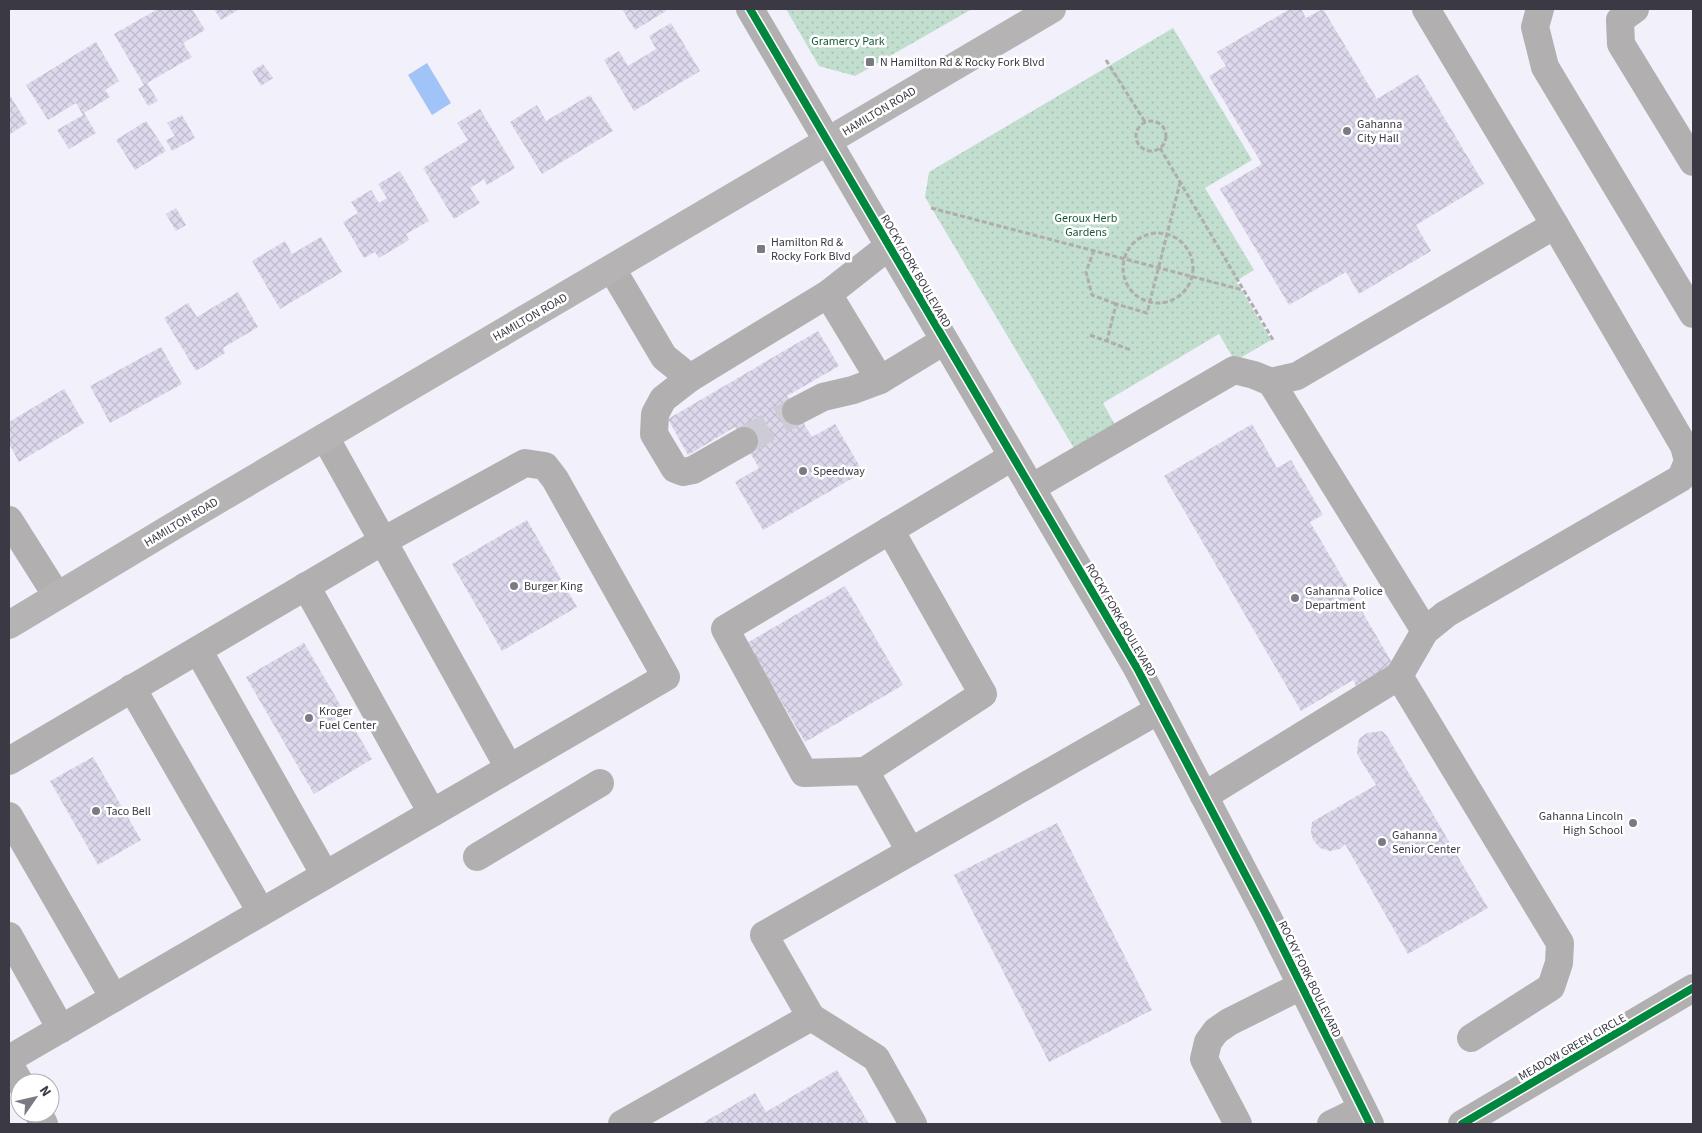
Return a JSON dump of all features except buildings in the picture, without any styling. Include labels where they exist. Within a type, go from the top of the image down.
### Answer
[{"type":"main road","name":"HAMILTON ROAD","points":[[9,625],[1052,9]]},
{"type":"street","name":"ROCKY FORK BOULEVARD","points":[[750,9],[1137,668],[1366,1116]]},
{"type":"street","points":[[1204,796],[1399,676],[1425,631],[1446,614],[1681,478],[1688,461],[1684,446],[1426,9]]},
{"type":"street","points":[[1540,9],[1535,26],[1545,68],[1693,314]]},
{"type":"street","points":[[1635,9],[1620,20],[1621,44],[1693,162]]},
{"type":"street","points":[[1271,382],[1297,376],[1555,225]]},
{"type":"street","points":[[744,441],[693,470],[684,472],[675,469],[654,434],[655,414],[663,399],[690,378],[828,294],[889,246]]},
{"type":"street","points":[[612,269],[664,357],[690,378]]},
{"type":"street","points":[[828,294],[880,380]]},
{"type":"street","points":[[796,412],[823,397],[852,390],[880,380],[944,341]]},
{"type":"street","points":[[1030,488],[1234,370],[1254,374],[1271,382],[1425,631]]},
{"type":"street","points":[[325,437],[509,768]]},
{"type":"street","points":[[890,530],[982,694],[865,771],[804,773],[725,629],[890,530],[1012,457]]},
{"type":"street","points":[[9,761],[383,541],[525,463],[545,466],[555,479],[666,677],[9,1059]]},
{"type":"street","points":[[9,520],[57,596]]},
{"type":"street","points":[[306,586],[432,813]]},
{"type":"street","points":[[198,650],[325,875]]},
{"type":"street","points":[[1399,676],[1560,943],[1559,963],[1551,987],[1471,1038]]},
{"type":"street","points":[[132,688],[261,912]]},
{"type":"street","points":[[913,1124],[876,1058],[811,1017],[764,935],[1159,710]]},
{"type":"street","points":[[865,771],[910,851]]},
{"type":"street","points":[[477,857],[600,784]]},
{"type":"street","points":[[9,816],[114,998]]},
{"type":"street","points":[[9,936],[61,1029]]},
{"type":"street","points":[[1238,1124],[1204,1058],[1208,1042],[1216,1031],[1229,1022],[1301,986]]},
{"type":"street","name":"MEADOW GREEN CIRCLE","points":[[1462,1124],[1693,988]]},
{"type":"street","points":[[622,1124],[811,1017]]},
{"type":"street","points":[[1331,1124],[1366,1116]]},
{"type":"path","points":[[1106,60],[1145,122]]},
{"type":"path","points":[[1145,122],[1158,122],[1165,130],[1166,140],[1160,148],[1151,151],[1138,144],[1136,140],[1137,130],[1145,122]]},
{"type":"path","points":[[1160,148],[1273,340]]},
{"type":"path","points":[[1094,250],[1086,272],[1092,295],[1147,313],[1180,183]]},
{"type":"path","points":[[931,208],[1243,290]]},
{"type":"path","points":[[1152,233],[1167,234],[1184,245],[1190,255],[1193,266],[1192,276],[1186,289],[1178,297],[1167,302],[1150,303],[1134,294],[1127,285],[1123,275],[1124,258],[1133,244],[1141,237],[1152,233]]},
{"type":"path","points":[[1090,335],[1131,350],[1106,341],[1116,304]]},
{"type":"green space","name":"Gramercy Park","points":[[786,9],[972,9],[855,76],[819,66]]},
{"type":"green space","name":"Geroux Herb Gardens","points":[[1173,28],[1252,160],[1205,188],[1254,270],[1236,281],[1271,340],[1235,361],[1219,334],[1103,403],[1121,436],[1081,460],[925,197],[929,172]]},
{"type":"water","points":[[427,63],[451,103],[432,115],[408,75]]},
{"type":"tunnel","points":[[744,441],[796,411]]},
{"type":"cycle path","points":[[750,9],[1137,668],[1267,916],[1370,1124]]},
{"type":"cycle path","points":[[1462,1124],[1693,988]]},
{"type":"place","name":"N Hamilton Rd & Rocky Fork Blvd","points":[[870,62]]},
{"type":"place","name":"Gahanna City Hall","points":[[1347,131]]},
{"type":"place","name":"Hamilton Rd & Rocky Fork Blvd","points":[[761,249]]},
{"type":"place","name":"Speedway","points":[[803,471]]},
{"type":"place","name":"Burger King","points":[[514,586]]},
{"type":"place","name":"Gahanna Police Department","points":[[1295,598]]},
{"type":"place","name":"Kroger Fuel Center","points":[[309,718]]},
{"type":"place","name":"Taco Bell","points":[[96,811]]},
{"type":"place","name":"Gahanna Lincoln High School","points":[[1633,823]]},
{"type":"place","name":"Gahanna Senior Center","points":[[1382,842]]}]
